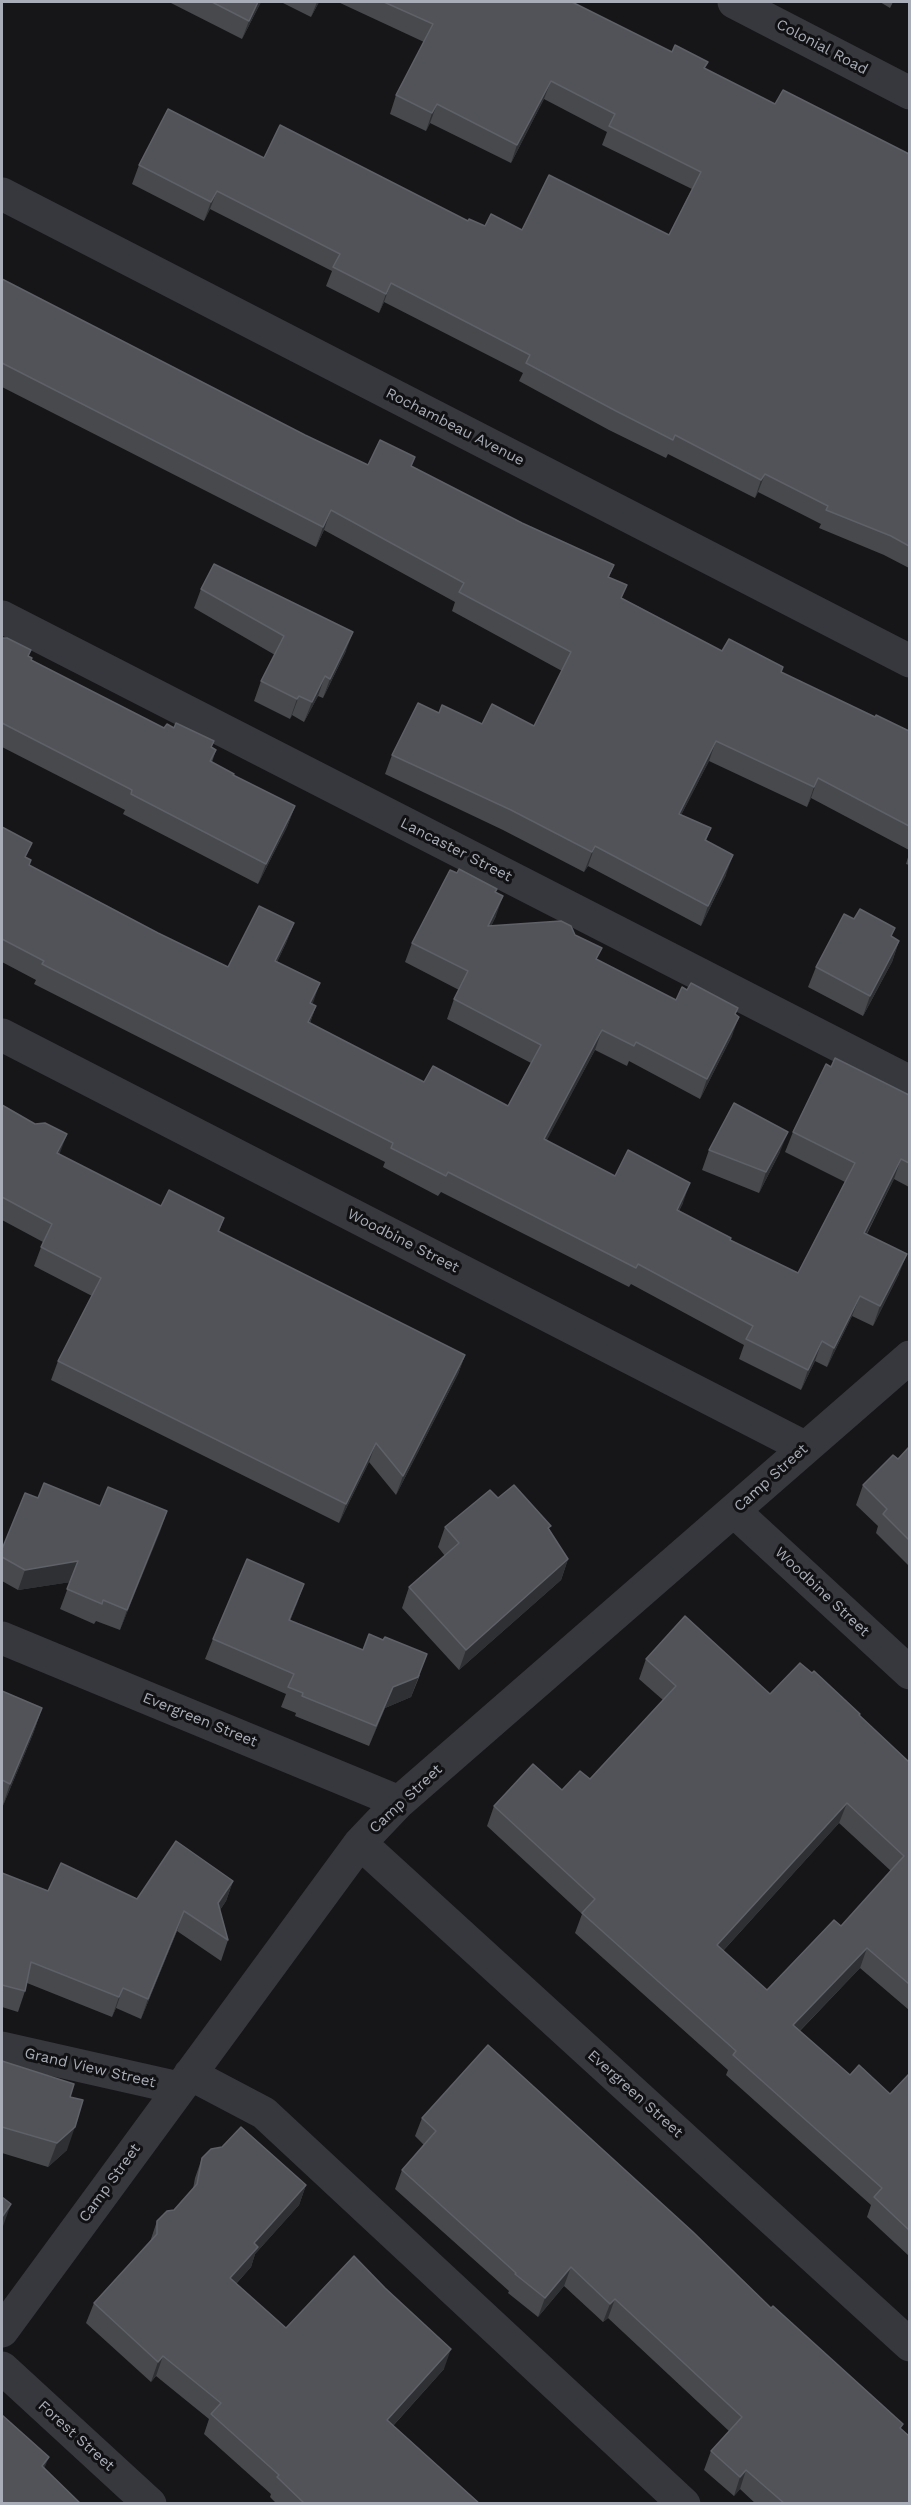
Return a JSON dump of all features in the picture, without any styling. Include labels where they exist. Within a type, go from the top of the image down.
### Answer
[{"type":"street","name":"Colonial Road","points":[[734,2],[909,93]]},
{"type":"street","name":"Rochambeau Avenue","points":[[2,194],[909,661]]},
{"type":"street","name":"Lancaster Street","points":[[2,617],[909,1082]]},
{"type":"street","name":"Woodbine Street","points":[[2,1035],[804,1447]]},
{"type":"street","name":"Camp Street","points":[[2,2331],[360,1843],[399,1802],[909,1357]]},
{"type":"street","name":"Woodbine Street","points":[[734,1511],[909,1673]]},
{"type":"street","name":"Evergreen Street","points":[[2,1638],[399,1802]]},
{"type":"street","name":"Evergreen Street","points":[[360,1843],[909,2345]]},
{"type":"street","name":"Grand View Street","points":[[2,2048],[185,2081],[264,2114],[684,2504]]},
{"type":"street","name":"Forest Street","points":[[2,2368],[150,2504]]},
{"type":"building","points":[[212,2],[258,2],[249,21]]},
{"type":"building","points":[[384,2],[572,2],[672,52],[675,45],[708,62],[704,68],[775,104],[783,90],[909,154],[909,546],[891,536],[826,510],[828,506],[765,474],[761,480],[675,435],[673,440],[526,363],[530,355],[391,283],[386,294],[333,267],[340,254],[217,191],[211,202],[139,165],[168,109],[264,158],[280,125],[468,221],[469,219],[485,226],[491,214],[522,230],[549,175],[669,235],[701,172],[609,126],[615,114],[551,81],[517,145],[437,104],[432,113],[396,95],[433,24]]},
{"type":"building","points":[[2,279],[368,465],[380,440],[415,457],[411,466],[522,523],[614,565],[608,577],[627,585],[621,598],[722,651],[729,639],[783,667],[781,672],[909,731],[909,826],[818,778],[814,787],[716,741],[679,814],[711,828],[705,840],[733,855],[708,906],[595,846],[592,852],[511,810],[392,755],[418,703],[439,713],[442,705],[482,724],[492,704],[534,726],[571,652],[459,592],[464,583],[331,510],[323,527],[2,363]]},
{"type":"building","points":[[214,564],[353,632],[330,679],[325,676],[312,702],[299,696],[297,699],[261,681],[284,636],[201,589]]},
{"type":"building","points":[[2,638],[7,638],[31,650],[28,656],[32,658],[31,660],[164,728],[167,724],[174,728],[176,723],[214,741],[211,747],[216,750],[210,761],[295,806],[266,864],[131,794],[132,790],[2,723]]},
{"type":"building","points":[[2,827],[32,843],[25,857],[31,860],[29,865],[228,967],[259,906],[294,923],[275,961],[320,983],[310,1003],[316,1006],[308,1022],[424,1082],[433,1066],[508,1106],[541,1045],[454,999],[468,971],[412,943],[450,870],[457,873],[459,869],[497,889],[495,892],[503,896],[488,926],[561,921],[571,926],[575,935],[602,948],[596,959],[676,1000],[682,987],[687,990],[691,983],[738,1008],[735,1014],[739,1017],[707,1079],[636,1042],[634,1046],[602,1030],[544,1139],[615,1176],[628,1150],[690,1183],[677,1210],[731,1238],[730,1240],[798,1273],[855,1163],[793,1132],[826,1064],[831,1067],[835,1058],[909,1095],[909,1163],[901,1159],[864,1233],[907,1254],[880,1306],[860,1296],[834,1348],[822,1341],[808,1370],[746,1339],[753,1326],[638,1264],[636,1268],[448,1172],[446,1176],[391,1148],[393,1143],[42,964],[44,961],[2,939]]},
{"type":"building","points":[[860,909],[895,928],[891,936],[899,941],[870,996],[816,967],[844,914],[854,919]]},
{"type":"building","points":[[734,1103],[788,1132],[766,1172],[709,1150]]},
{"type":"building","points":[[2,1105],[35,1124],[45,1123],[67,1134],[57,1153],[161,1206],[169,1190],[224,1218],[218,1231],[465,1355],[403,1476],[376,1443],[346,1504],[58,1361],[101,1278],[41,1247],[52,1224],[2,1197]]},
{"type":"building","points":[[909,1447],[909,1540],[883,1514],[887,1509],[863,1485],[893,1455],[898,1459]]},
{"type":"building","points":[[44,1483],[100,1506],[108,1487],[167,1511],[127,1610],[103,1600],[102,1604],[67,1589],[78,1561],[25,1570],[2,1557],[2,1549],[25,1493],[38,1498]]},
{"type":"building","points":[[514,1485],[551,1526],[548,1528],[568,1559],[466,1650],[409,1587],[459,1543],[445,1527],[490,1490],[498,1498]]},
{"type":"building","points":[[247,1559],[304,1584],[289,1620],[363,1650],[369,1634],[383,1640],[385,1637],[427,1654],[418,1677],[393,1687],[376,1726],[302,1696],[303,1693],[288,1687],[294,1674],[213,1639]]},
{"type":"building","points":[[685,1616],[770,1694],[800,1663],[812,1673],[814,1671],[909,1762],[909,1984],[867,1948],[793,2025],[850,2075],[859,2065],[890,2094],[909,2074],[909,2230],[874,2197],[882,2188],[733,2055],[736,2051],[582,1913],[595,1899],[494,1806],[533,1764],[562,1790],[580,1771],[590,1779],[676,1686],[646,1659]],"holes":[[[847,1803],[904,1856],[841,1926],[834,1920],[767,1990],[717,1945]]]},
{"type":"building","points":[[2,1691],[42,1708],[10,1784],[2,1780]]},
{"type":"building","points":[[176,1841],[233,1881],[218,1903],[228,1940],[184,1911],[148,1999],[123,1988],[119,1997],[31,1962],[25,1991],[2,1985],[2,1873],[48,1891],[61,1863],[137,1899]]},
{"type":"building","points":[[488,2045],[693,2232],[771,2308],[773,2306],[903,2424],[900,2428],[909,2436],[909,2504],[785,2504],[746,2470],[740,2477],[711,2451],[742,2417],[615,2299],[610,2304],[571,2267],[545,2298],[515,2274],[402,2170],[436,2131],[422,2118]]},
{"type":"building","points":[[2,2061],[74,2084],[70,2097],[83,2100],[75,2127],[57,2143],[2,2127]]},
{"type":"building","points":[[241,2127],[306,2185],[254,2243],[258,2247],[230,2278],[286,2328],[354,2256],[451,2349],[387,2420],[480,2504],[305,2504],[277,2477],[279,2475],[211,2414],[221,2403],[163,2356],[158,2362],[94,2303],[157,2234],[157,2221],[167,2211],[174,2210],[197,2184],[202,2158],[211,2149],[222,2147]]},
{"type":"building","points":[[2,2197],[11,2204],[2,2217]]},
{"type":"building","points":[[2,2415],[49,2457],[42,2466],[81,2504],[2,2504]]}]
